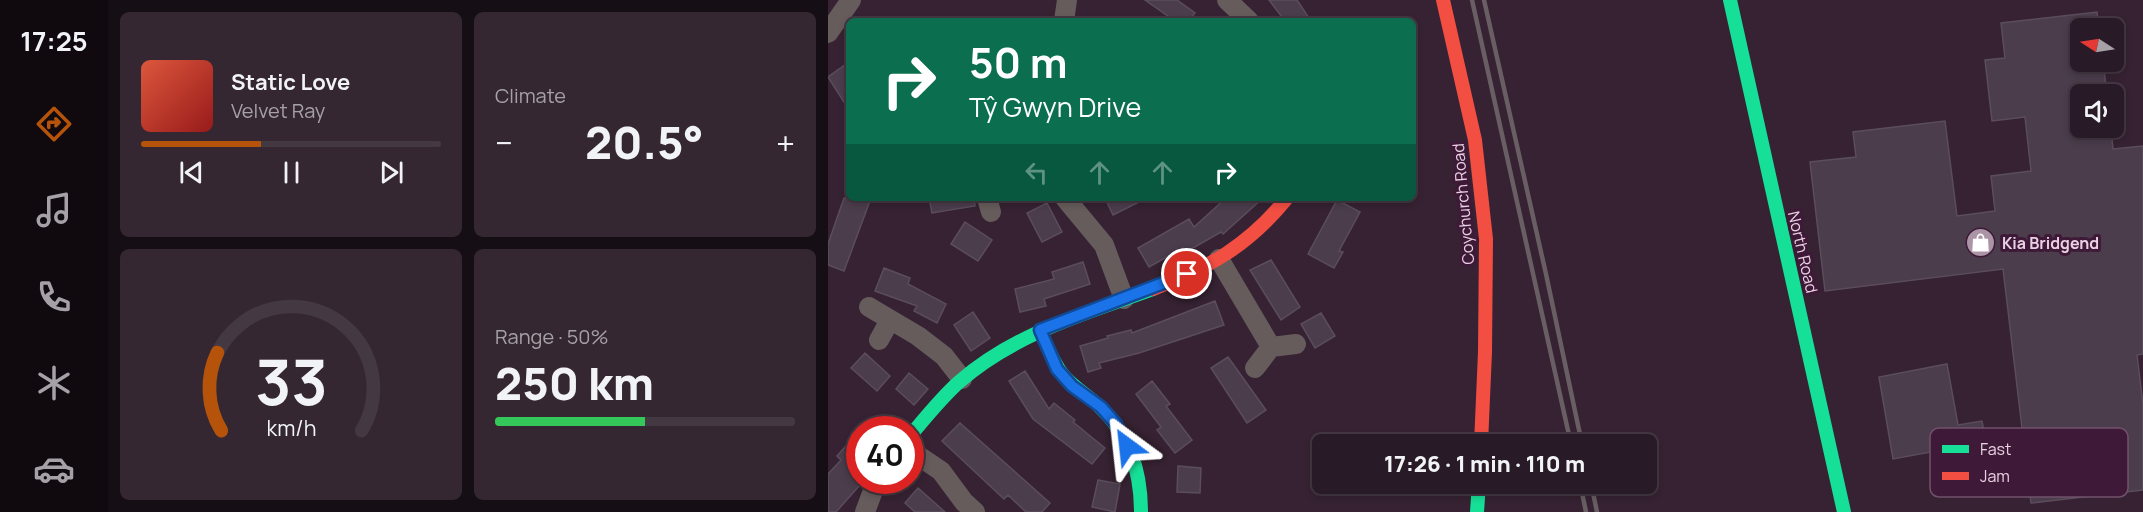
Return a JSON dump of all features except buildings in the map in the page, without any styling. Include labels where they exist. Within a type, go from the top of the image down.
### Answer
[{"type":"street","points":[[828,33],[851,0]]},
{"type":"street","points":[[1064,18],[1067,0]]},
{"type":"street","points":[[1227,0],[1246,18]]},
{"type":"street","name":"Coychurch Road","points":[[1443,0],[1474,140],[1486,239],[1481,434]]},
{"type":"street","name":"North Road","points":[[1730,0],[1844,512]]},
{"type":"street","points":[[1067,201],[1104,245],[1124,299]]},
{"type":"street","points":[[924,419],[962,379],[994,354],[1040,330],[1171,282],[1219,260],[1241,246],[1275,215],[1285,201]]},
{"type":"street","points":[[1219,260],[1271,347]]},
{"type":"street","points":[[869,308],[918,336],[944,356],[962,379]]},
{"type":"street","points":[[879,340],[890,320]]},
{"type":"street","points":[[1040,330],[1057,369],[1072,386],[1101,407],[1116,424],[1137,467],[1142,491],[1141,512]]},
{"type":"street","points":[[1255,368],[1271,347],[1296,344]]},
{"type":"street","points":[[924,459],[941,471],[964,502],[975,512]]},
{"type":"street","points":[[865,512],[872,494]]},
{"type":"street","points":[[1477,512],[1478,494]]},
{"type":"railway","points":[[1472,0],[1569,434]]},
{"type":"railway","points":[[1484,0],[1580,434]]},
{"type":"railway","points":[[1582,494],[1586,512]]},
{"type":"railway","points":[[1593,494],[1597,512]]},
{"type":"traffic: fast","points":[[1730,0],[1844,512]]},
{"type":"traffic: fast","points":[[924,420],[959,382],[1003,350],[1076,316],[1153,289]]},
{"type":"traffic: fast","points":[[1040,330],[1063,375],[1101,408],[1126,443],[1136,469],[1141,512]]},
{"type":"traffic: fast","points":[[1477,512],[1478,494]]},
{"type":"traffic: jam","points":[[1443,0],[1475,140],[1486,239],[1481,434]]},
{"type":"traffic: jam","points":[[1153,289],[1192,273],[1227,253],[1258,229],[1285,201]]},
{"type":"place","name":"Kia Bridgend","points":[[1981,243]]},
{"type":"route","points":[[1127,446],[1116,424],[1101,407],[1072,386],[1057,369],[1040,330],[1187,274]]}]
